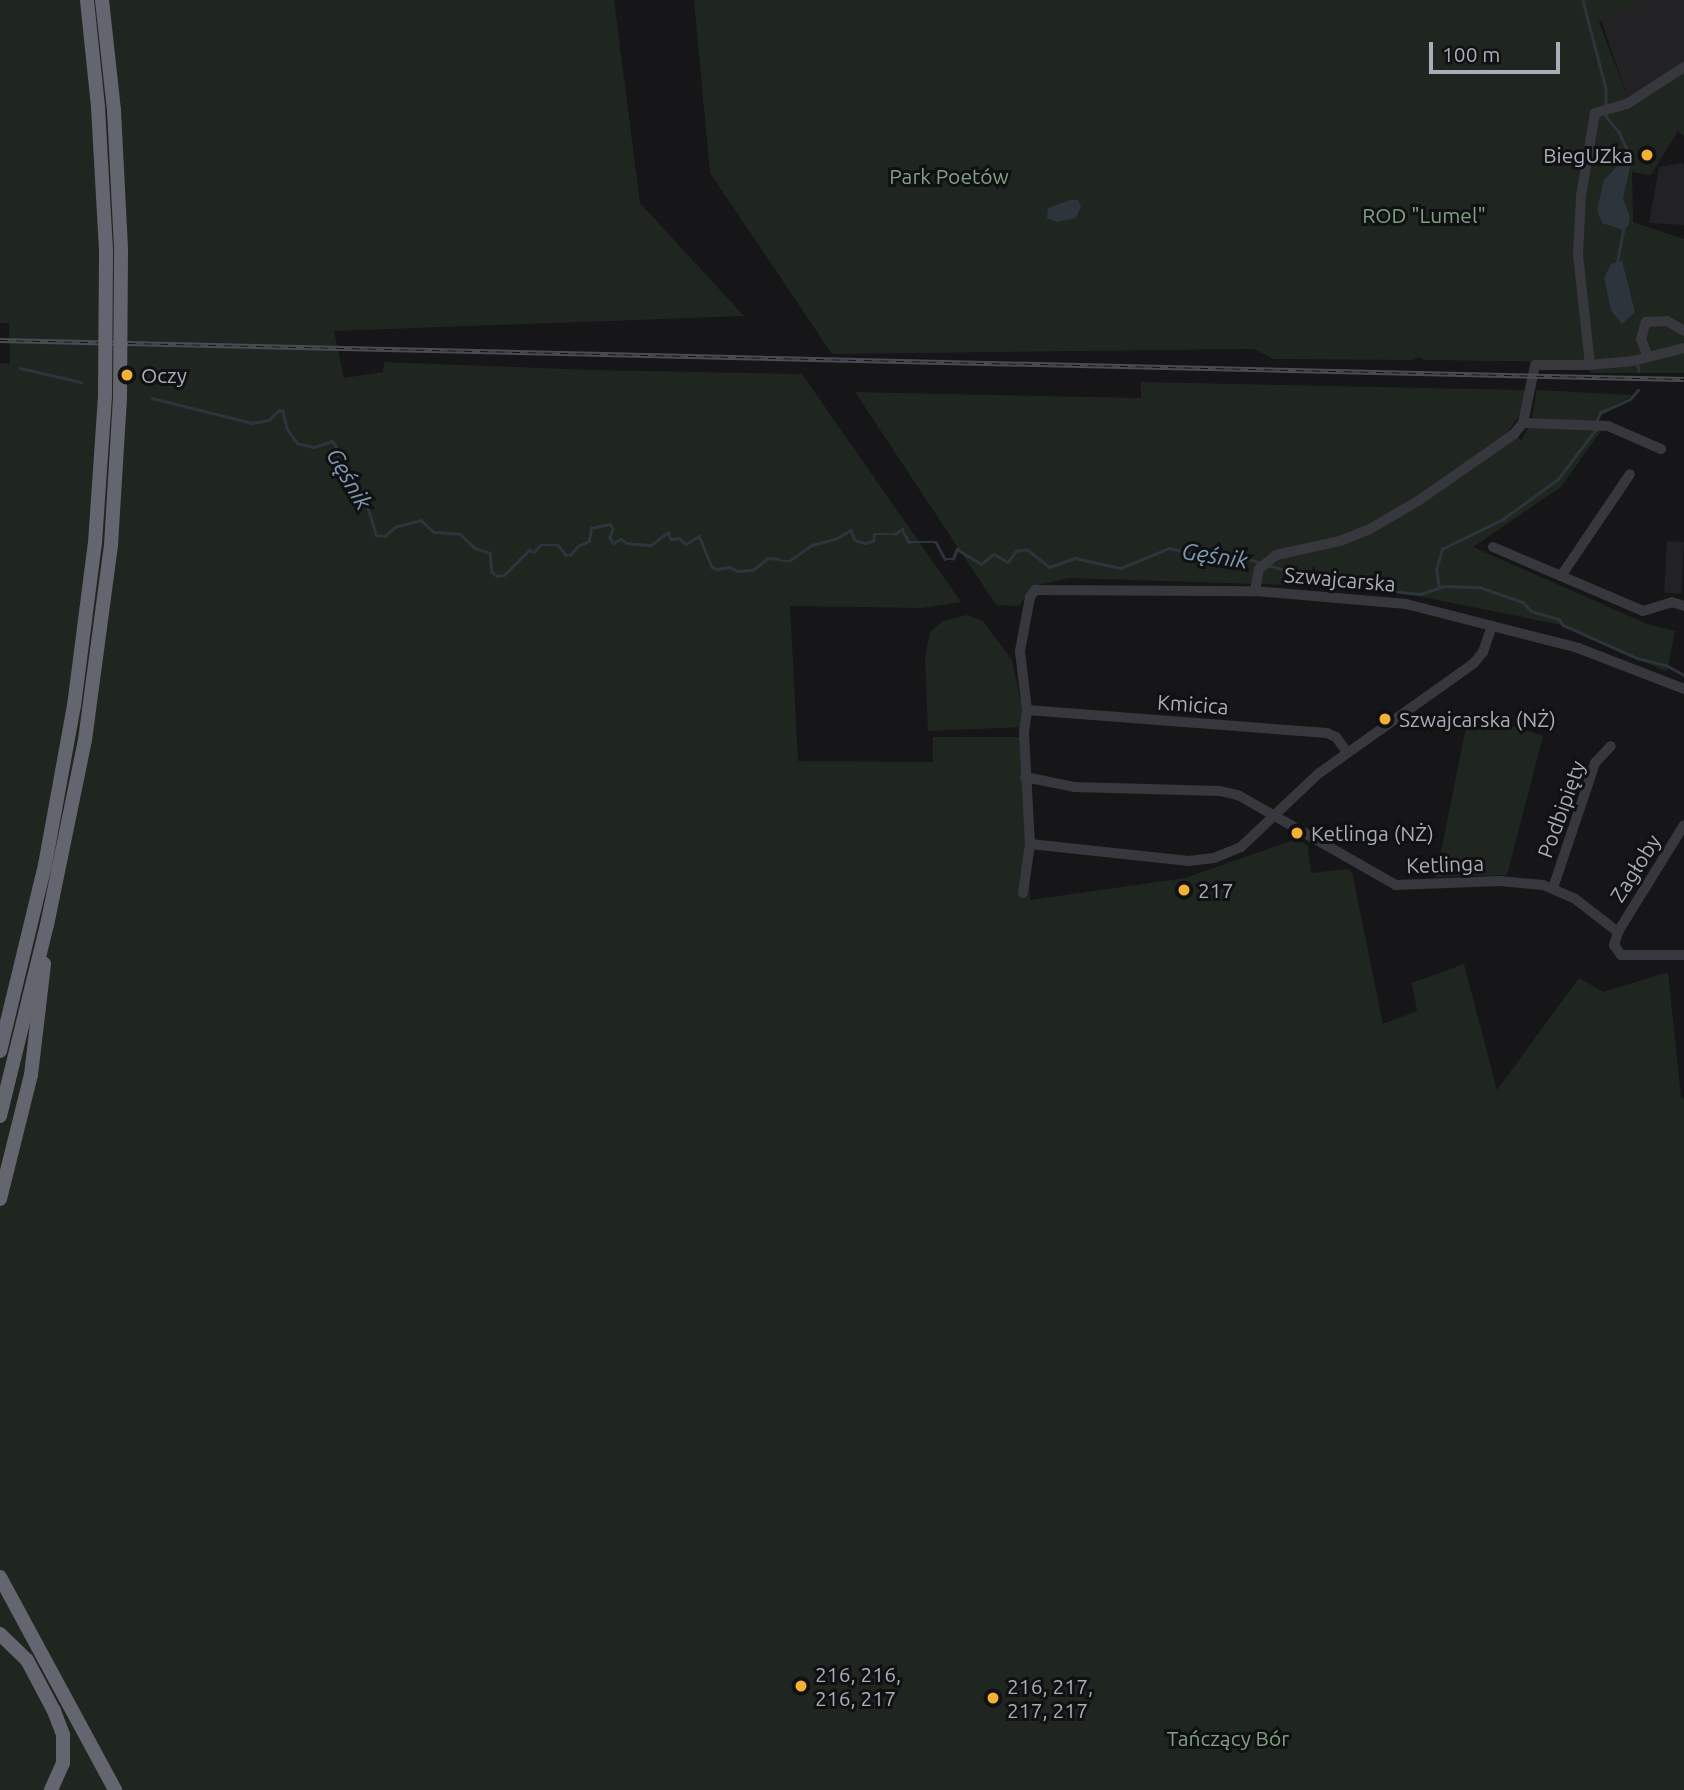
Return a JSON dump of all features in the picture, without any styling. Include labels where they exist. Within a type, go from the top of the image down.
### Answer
[{"type":"highway","points":[[0,1116],[71,816],[101,625],[115,497],[98,107],[87,0]]},
{"type":"highway","points":[[0,1051],[45,865],[74,706],[112,396],[121,250],[116,136],[103,0]]},
{"type":"highway","points":[[0,1199],[31,1075],[47,925]]},
{"type":"highway","points":[[0,1577],[115,1790]]},
{"type":"highway","points":[[0,1634],[27,1660],[54,1712],[62,1735],[63,1763],[51,1790]]},
{"type":"street","points":[[1590,365],[1578,255],[1581,196],[1597,112],[1610,110],[1636,99],[1684,67]]},
{"type":"street","points":[[1648,357],[1641,339],[1646,323],[1658,319],[1684,331]]},
{"type":"street","points":[[1255,591],[1259,569],[1276,555],[1340,541],[1370,529],[1429,493],[1514,434],[1523,424],[1535,365],[1590,365],[1648,357],[1684,348]]},
{"type":"street","points":[[1523,424],[1597,425],[1616,429],[1661,449]]},
{"type":"street","points":[[1561,576],[1630,474]]},
{"type":"street","points":[[1493,547],[1643,611],[1672,602],[1684,606]]},
{"type":"street","name":"Szwajcarska","points":[[1023,893],[1030,844],[1025,777],[1024,732],[1027,710],[1020,651],[1030,597],[1035,590],[1255,591],[1406,604],[1591,652],[1684,689]]},
{"type":"street","points":[[1030,844],[1189,861],[1214,858],[1241,847],[1277,816],[1318,774],[1474,663],[1483,652],[1492,626]]},
{"type":"street","name":"Kmicica","points":[[1027,710],[1327,733],[1336,737],[1348,752]]},
{"type":"street","name":"Podbipięty","points":[[1553,888],[1595,763],[1611,746]]},
{"type":"street","name":"Ketlinga","points":[[1025,777],[1074,787],[1220,791],[1238,795],[1396,885],[1507,881],[1553,888],[1574,898],[1618,932]]},
{"type":"street","name":"Zagłoby","points":[[1618,932],[1684,825]]},
{"type":"street","points":[[1618,932],[1615,945],[1621,955],[1684,955]]},
{"type":"shaded area","points":[[1594,0],[1684,0],[1684,66],[1629,101]]},
{"type":"shaded area","points":[[1626,157],[1632,159],[1623,198],[1630,218],[1628,226],[1623,230],[1602,223],[1597,210],[1604,180]]},
{"type":"shaded area","points":[[1681,163],[1684,165],[1684,225],[1649,223],[1659,167]]},
{"type":"shaded area","points":[[1078,200],[1081,206],[1076,218],[1057,222],[1047,218],[1048,208]]},
{"type":"shaded area","points":[[1622,260],[1635,312],[1622,324],[1611,311],[1604,278],[1611,264]]},
{"type":"shaded area","points":[[1667,541],[1684,542],[1681,594],[1664,593]]},
{"type":"green space","name":"Tańczący Bór","points":[[0,0],[614,0],[640,203],[744,316],[334,331],[344,378],[383,372],[384,362],[802,374],[961,602],[922,608],[790,606],[798,761],[933,762],[933,737],[1025,737],[1030,900],[1185,878],[1296,839],[1308,846],[1311,873],[1347,869],[1352,872],[1383,1024],[1417,1011],[1412,983],[1464,964],[1497,1090],[1579,978],[1603,992],[1668,972],[1681,1097],[1684,1099],[1684,1790],[0,1790],[0,363],[10,364],[9,323],[0,323]]},
{"type":"green space","name":"Park Poetów","points":[[694,0],[1636,0],[1635,6],[1599,22],[1629,101],[1684,67],[1684,136],[1678,131],[1651,175],[1632,172],[1633,222],[1684,239],[1684,343],[1631,358],[1594,362],[1426,360],[1419,357],[1413,360],[1273,359],[1254,349],[832,354],[710,173]],"holes":[[[1622,261],[1635,312],[1617,317],[1611,311],[1604,278],[1611,264]]]},
{"type":"green space","points":[[1684,351],[1684,373],[1590,373],[1590,367]]},
{"type":"green space","points":[[1141,382],[1525,390],[1520,415],[1509,430],[1521,440],[1531,424],[1537,390],[1633,395],[1596,416],[1603,428],[1561,487],[1473,547],[1647,624],[1675,631],[1667,672],[1562,625],[1377,588],[1069,578],[1033,586],[1019,606],[996,605],[855,392],[1141,398]]},
{"type":"green space","points":[[967,615],[983,621],[1012,660],[1022,707],[1021,727],[928,731],[925,657],[930,632],[943,621]]},
{"type":"green space","points":[[1469,712],[1543,736],[1507,875],[1436,877]]},
{"type":"waterway","points":[[1583,0],[1606,89],[1606,116],[1619,132],[1627,149],[1626,157]]},
{"type":"waterway","points":[[1617,262],[1623,230]]},
{"type":"waterway","points":[[1638,365],[1639,371]]},
{"type":"waterway","name":"Gęśnik","points":[[20,368],[81,382]]},
{"type":"waterway","points":[[1596,422],[1600,413],[1630,399],[1638,390]]},
{"type":"waterway","name":"Gęśnik","points":[[152,398],[252,423],[269,420],[279,410],[283,411],[287,428],[297,443],[314,447],[332,441],[336,446],[345,479],[357,486],[365,498],[376,535],[385,536],[395,527],[421,520],[434,532],[460,534],[475,548],[490,553],[492,572],[497,576],[504,575],[529,550],[534,552],[540,545],[558,545],[566,555],[570,555],[578,546],[589,541],[591,528],[610,524],[613,528],[610,538],[613,543],[621,539],[627,543],[651,545],[668,532],[671,539],[679,538],[686,544],[699,536],[712,567],[716,569],[730,567],[737,571],[753,570],[768,558],[779,559]]},
{"type":"waterway","points":[[1439,588],[1436,570],[1442,549],[1503,519],[1558,479],[1596,429]]},
{"type":"waterway","name":"Gęśnik","points":[[781,561],[789,561],[812,545],[835,539],[851,530],[855,540],[865,543],[873,541],[874,534],[895,534],[902,529],[909,542],[936,542],[945,559],[953,559],[957,549],[981,564],[994,554],[1008,562],[1016,551],[1027,549],[1049,567],[1075,558],[1121,568],[1169,548],[1205,556],[1243,557],[1260,563]]},
{"type":"waterway","name":"Gęśnik","points":[[1267,565],[1342,586],[1420,594],[1445,586],[1479,587],[1523,602],[1531,611],[1559,619],[1563,625],[1637,658],[1666,665],[1684,675]]},
{"type":"railway","points":[[0,340],[1684,379]]},
{"type":"place","name":"BiegUZka","points":[[1647,155]]},
{"type":"place","name":"Oczy","points":[[127,375]]},
{"type":"place","name":"Szwajcarska (NŻ)","points":[[1385,719]]},
{"type":"place","name":"Ketlinga (NŻ)","points":[[1297,833]]},
{"type":"place","name":"217","points":[[1184,890]]},
{"type":"place","name":"216, 216, 216, 217","points":[[801,1686]]},
{"type":"place","name":"216, 217, 217, 217","points":[[993,1698]]},
{"type":"park label","name":"ROD \"Lumel\"","points":[[1424,215]]}]
